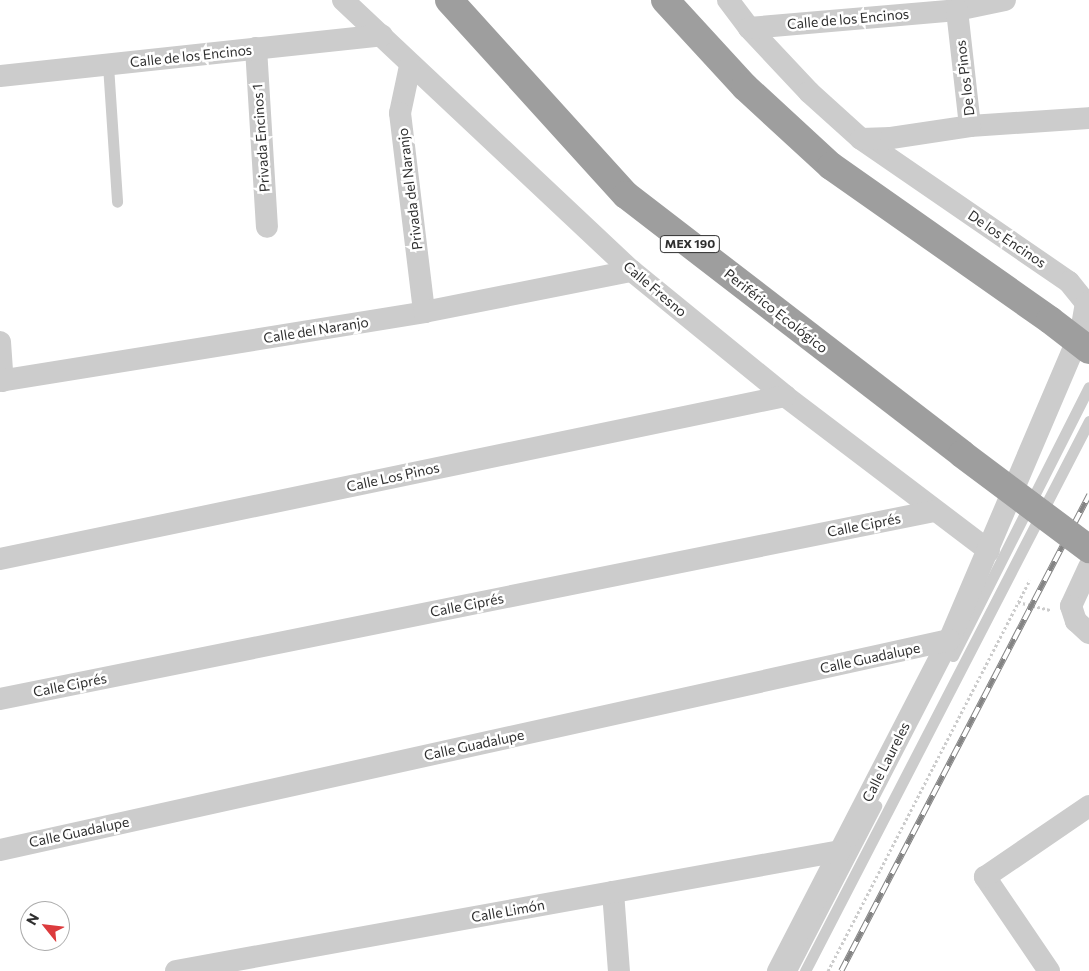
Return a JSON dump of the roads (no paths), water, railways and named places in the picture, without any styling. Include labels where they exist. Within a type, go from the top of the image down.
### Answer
[{"type":"highway","name":"Periférico Ecológico","points":[[449,0],[626,195],[962,454],[1089,549]]},
{"type":"highway","points":[[665,0],[745,87],[831,166],[1050,320],[1089,350]]},
{"type":"street","name":"Calle Fresno","points":[[343,0],[382,35],[410,66],[632,271],[785,396],[989,551]]},
{"type":"street","name":"De los Encinos","points":[[728,0],[749,28],[809,92],[861,139],[1069,282],[1086,304],[1081,331],[989,551]]},
{"type":"street","name":"Calle de los Encinos","points":[[749,28],[956,10],[1005,0]]},
{"type":"street","name":"De los Pinos","points":[[861,139],[891,138],[970,126],[956,10]]},
{"type":"street","name":"Calle de los Encinos","points":[[0,76],[382,35]]},
{"type":"street","name":"Privada Encinos 1","points":[[256,48],[267,227]]},
{"type":"street","name":"Privada del Naranjo","points":[[410,66],[400,114],[424,312]]},
{"type":"street","points":[[970,126],[1089,118]]},
{"type":"street","name":"Calle del Naranjo","points":[[2,381],[424,312],[632,271]]},
{"type":"street","points":[[0,342],[2,381]]},
{"type":"street","name":"Calle Los Pinos","points":[[0,559],[785,396]]},
{"type":"street","name":"Calle Ciprés","points":[[0,699],[934,511]]},
{"type":"street","name":"Calle Laureles","points":[[778,971],[949,640],[989,551]]},
{"type":"street","points":[[1089,567],[1074,597],[1072,614],[1089,633]]},
{"type":"street","name":"Calle Guadalupe","points":[[0,850],[949,640]]},
{"type":"street","points":[[1049,971],[985,877],[1089,806]]},
{"type":"street","name":"Calle Limón","points":[[176,971],[840,851]]},
{"type":"street","points":[[613,892],[619,971]]},
{"type":"lane","points":[[108,65],[117,202]]},
{"type":"lane","points":[[791,971],[1089,387]]},
{"type":"lane","points":[[805,971],[1089,421]]},
{"type":"railway","points":[[841,971],[1089,495]]}]
